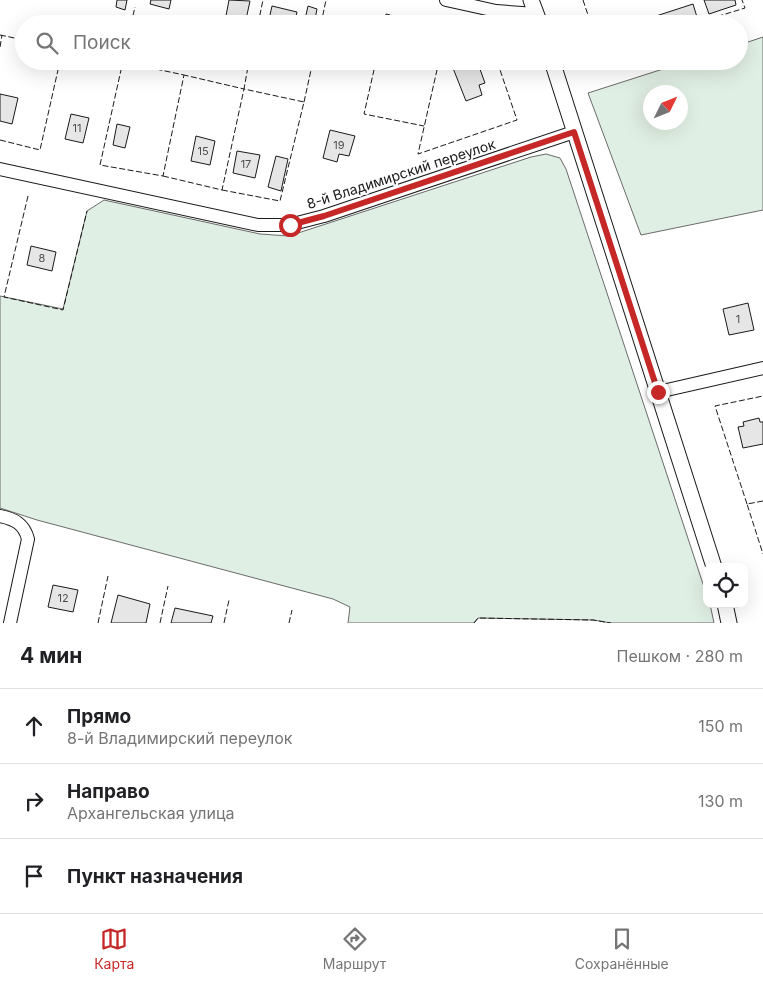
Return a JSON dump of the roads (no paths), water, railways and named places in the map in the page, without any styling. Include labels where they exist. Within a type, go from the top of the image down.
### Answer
[{"type":"street","points":[[446,0],[496,11],[536,13]]},
{"type":"street","points":[[555,70],[713,563]]},
{"type":"street","name":"8-й Владимирский переулок","points":[[0,168],[258,224],[290,225],[324,216],[574,132]]},
{"type":"street","points":[[658,392],[763,368]]},
{"type":"street","points":[[0,516],[18,522],[25,530],[28,539],[10,623]]},
{"type":"street","points":[[726,608],[729,623]]}]
